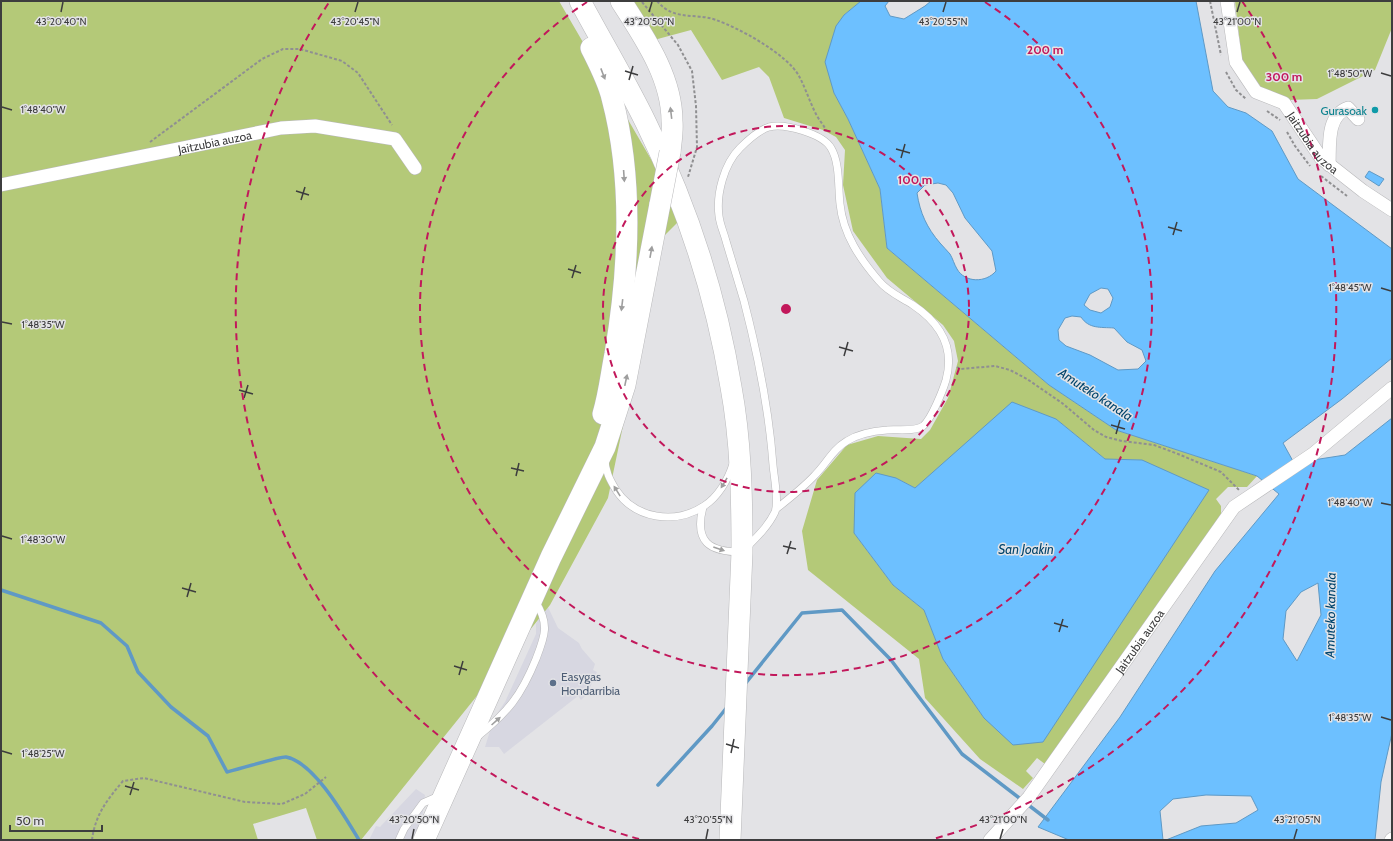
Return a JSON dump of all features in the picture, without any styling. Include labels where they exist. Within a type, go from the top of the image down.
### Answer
[{"type":"main road","points":[[570,1],[601,40]]},
{"type":"main road","points":[[552,557],[591,455],[607,400],[619,331],[625,266],[627,213],[621,137],[612,97],[570,1]]},
{"type":"main road","points":[[580,1],[646,122],[686,215],[713,300],[732,387],[739,447],[742,507],[742,552],[730,840]]},
{"type":"main road","points":[[424,840],[533,598],[605,447],[625,385],[670,152],[672,121],[669,95],[661,70],[620,1]]},
{"type":"street","name":"Jaitzubia auzoa","points":[[1227,1],[1236,62],[1256,92],[1284,103],[1321,158],[1363,191],[1392,210]]},
{"type":"street","points":[[1329,165],[1330,128],[1340,111],[1348,108],[1358,119]]},
{"type":"street","name":"Jaitzubia auzoa","points":[[1,185],[287,128],[315,126],[394,139]]},
{"type":"street","points":[[394,139],[415,168]]},
{"type":"street","name":"Jaitzubia auzoa","points":[[990,840],[1029,797],[1234,507],[1251,494],[1313,454],[1392,388]]},
{"type":"lane","points":[[703,507],[700,519],[702,536],[706,544],[726,552],[742,552],[767,526],[776,509],[817,474],[834,450],[849,439],[867,433],[887,430],[917,429],[924,425],[929,419],[946,380],[948,344],[940,331],[927,315],[911,304],[896,297],[880,283],[851,243],[844,227],[840,207],[835,155],[830,145],[822,138],[801,130],[770,127],[753,136],[730,160],[725,174],[719,202],[719,217],[744,302],[770,423],[776,509]]},
{"type":"lane","points":[[605,447],[605,463],[608,477],[621,497],[637,510],[655,517],[675,517],[703,507],[712,500],[723,486],[739,447]]},
{"type":"lane","points":[[466,746],[499,719],[517,699],[527,681],[545,638],[545,622],[542,612],[533,598]]},
{"type":"lane","points":[[399,840],[404,828],[423,803],[445,793]]},
{"type":"path","points":[[657,1],[663,8],[676,15],[715,20],[765,46],[784,58],[799,75],[816,114],[826,129],[835,155]]},
{"type":"path","points":[[140,157],[144,146],[262,58],[283,49],[300,49],[342,61],[358,73],[394,129],[394,139]]},
{"type":"path","points":[[948,364],[960,369],[995,366],[1010,370],[1027,379],[1062,403],[1094,430],[1106,437],[1122,442],[1154,445],[1221,472],[1251,494]]},
{"type":"path","points":[[92,840],[94,824],[107,800],[122,781],[144,778],[245,802],[282,804],[305,794],[326,777]]},
{"type":"shaded area","name":"Easygas Hondarribia","points":[[546,603],[558,628],[579,643],[582,649],[595,664],[593,670],[597,672],[587,694],[581,700],[578,696],[504,754],[499,747],[485,747],[494,718],[505,702],[536,634],[536,624]]},
{"type":"shaded area","points":[[416,789],[425,795],[422,819],[412,840],[369,840],[376,826],[380,827]]},
{"type":"green space","points":[[1,1],[559,1],[684,216],[662,238],[608,498],[550,605],[361,840],[317,840],[306,808],[253,824],[258,840],[1,840]]},
{"type":"green space","points":[[628,1],[861,1],[844,15],[834,93],[848,119],[880,189],[887,248],[1049,385],[1116,430],[1257,476],[1247,487],[1228,487],[1216,499],[1221,506],[1221,514],[1109,680],[1045,764],[1037,758],[1026,771],[1033,778],[1023,789],[980,759],[925,698],[919,659],[808,570],[802,531],[817,480],[847,445],[878,436],[921,439],[930,430],[948,398],[958,361],[954,341],[943,325],[887,278],[853,231],[843,185],[845,150],[836,137],[823,130],[784,118],[769,77],[759,67],[722,80],[691,30],[654,40]],"holes":[[[1056,419],[1105,459],[1142,460],[984,718],[943,659],[924,610],[893,585],[854,533],[896,478],[915,488],[944,463]]]},
{"type":"green space","points":[[1235,1],[1392,1],[1392,28],[1375,70],[1317,99],[1289,100],[1263,90],[1242,61]]},
{"type":"water","name":"Amuteko kanala","points":[[861,1],[889,1],[885,6],[890,16],[904,19],[931,1],[1196,1],[1213,91],[1228,107],[1246,113],[1272,131],[1298,179],[1392,249],[1392,358],[1342,399],[1283,443],[1294,463],[1345,455],[1392,418],[1392,733],[1381,782],[1375,840],[1166,840],[1201,826],[1236,823],[1258,810],[1251,796],[1206,795],[1173,799],[1160,811],[1163,840],[1069,840],[1038,827],[1120,717],[1215,571],[1279,494],[1257,476],[1116,430],[1049,385],[887,248],[880,189],[848,119],[834,93],[825,62],[836,26],[844,15]],"holes":[[[938,183],[946,185],[953,193],[965,218],[992,251],[996,271],[992,275],[987,278],[976,280],[970,279],[961,274],[957,269],[950,254],[931,232],[922,214],[917,193],[925,185]],[[1101,288],[1108,289],[1113,298],[1110,307],[1101,313],[1090,310],[1084,305],[1090,294]],[[1072,316],[1081,317],[1088,324],[1114,328],[1127,342],[1142,350],[1146,361],[1138,369],[1118,370],[1090,355],[1066,346],[1059,340],[1058,330],[1065,318]],[[1318,583],[1321,615],[1297,661],[1283,639],[1286,611],[1301,592]]]},
{"type":"water","points":[[1369,171],[1384,179],[1379,186],[1365,177]]},
{"type":"water","name":"San Joakin","points":[[1012,402],[1056,419],[1105,459],[1142,460],[1209,490],[1043,742],[1013,745],[984,718],[943,659],[924,610],[893,585],[854,533],[855,493],[876,473],[896,478],[915,488]]},
{"type":"waterway","points":[[1,590],[101,623],[127,646],[138,672],[171,707],[208,736],[227,772],[282,757],[297,761],[318,779],[346,818],[359,840]]},
{"type":"waterway","points":[[745,684],[802,613],[842,610],[891,660],[962,754],[1048,820]]},
{"type":"waterway","points":[[658,785],[712,726],[728,706]]},
{"type":"place","name":"Gurasoak","points":[[1375,110]]},
{"type":"place","name":"Easygas Hondarribia","points":[[553,683]]}]
